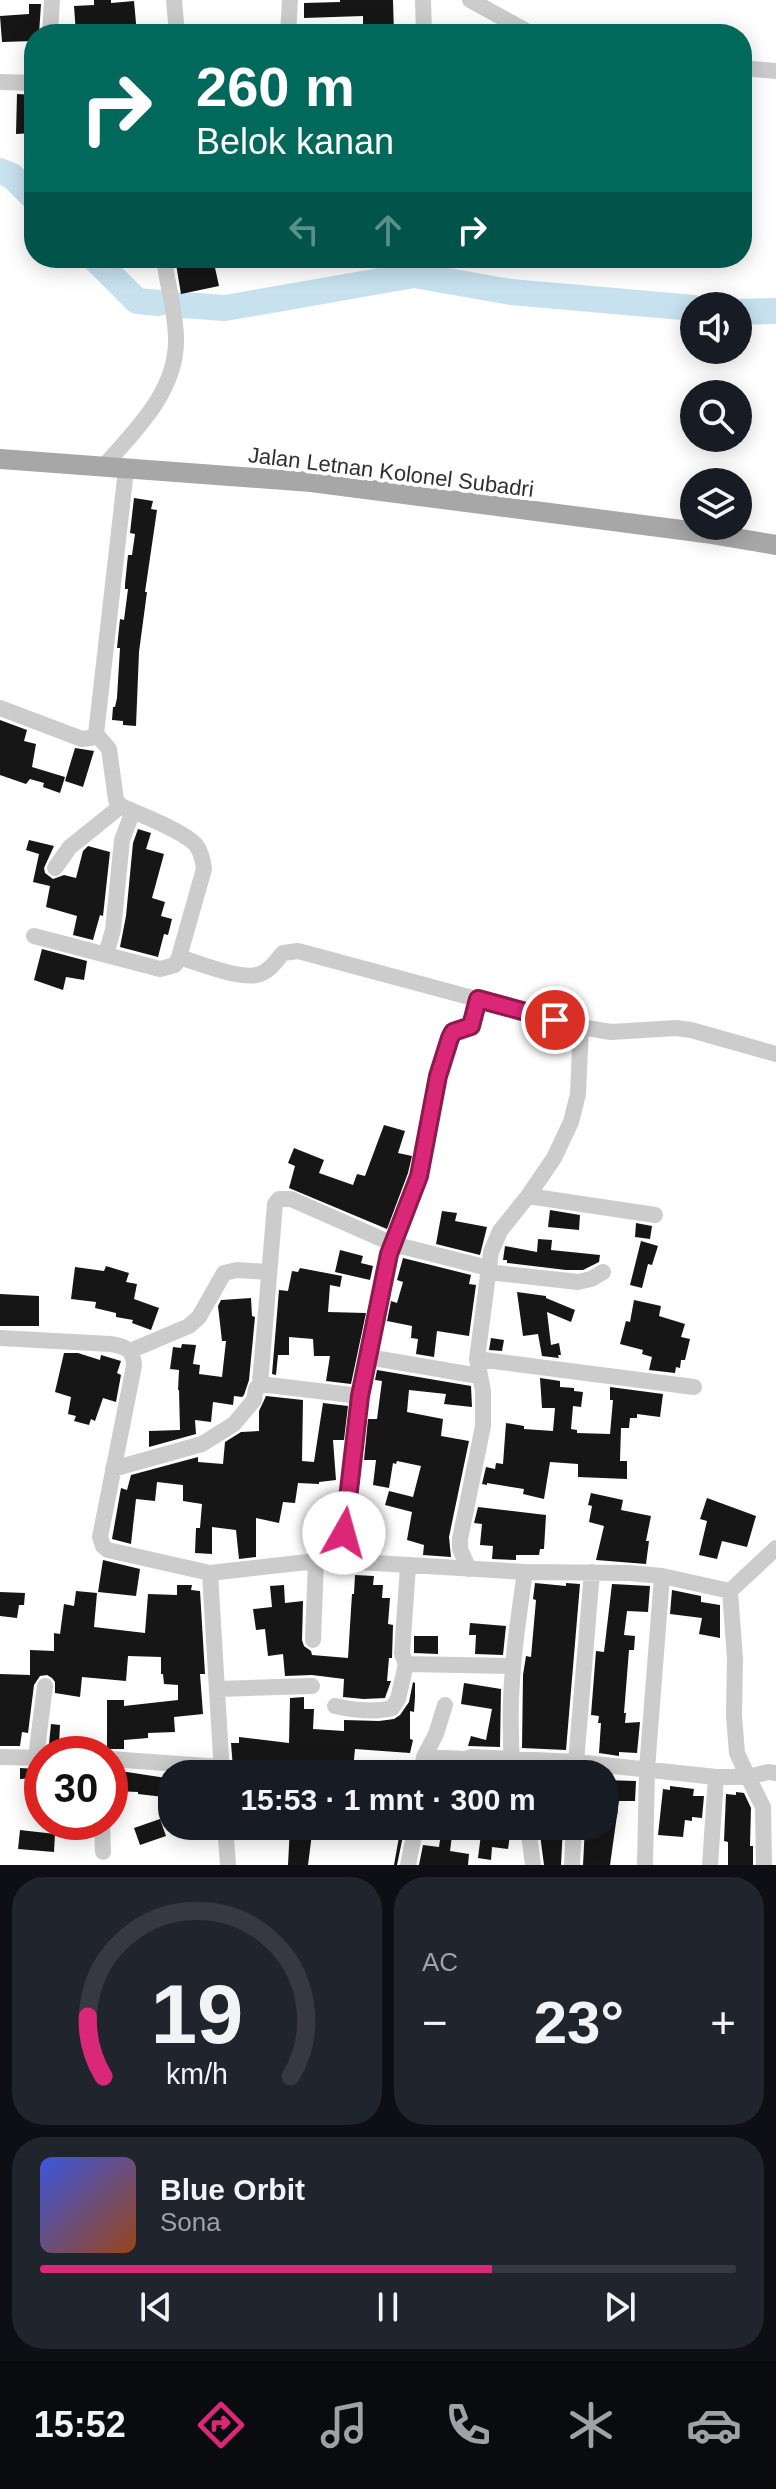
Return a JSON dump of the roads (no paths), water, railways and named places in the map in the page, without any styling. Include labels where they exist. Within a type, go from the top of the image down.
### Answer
[{"type":"main road","name":"Jalan Letnan Kolonel Subadri","points":[[0,459],[311,482],[776,545]]},
{"type":"street","points":[[51,24],[52,0]]},
{"type":"street","points":[[174,0],[176,24]]},
{"type":"street","points":[[289,24],[290,0]]},
{"type":"street","points":[[423,0],[424,24]]},
{"type":"street","points":[[470,0],[514,24]]},
{"type":"street","points":[[752,69],[776,71]]},
{"type":"street","points":[[0,82],[24,83]]},
{"type":"street","points":[[103,467],[147,418],[173,362],[175,323],[166,268]]},
{"type":"street","points":[[0,708],[82,739],[96,734],[126,470]]},
{"type":"street","points":[[34,936],[160,969],[175,965],[179,957],[204,869],[203,859],[188,837],[116,800],[109,749],[96,734]]},
{"type":"street","points":[[55,868],[70,847],[127,808]]},
{"type":"street","points":[[106,954],[113,930],[127,808]]},
{"type":"street","points":[[179,957],[237,974],[259,975],[283,953],[298,951],[581,1027],[611,1032],[691,1030],[776,1054]]},
{"type":"street","points":[[341,1561],[360,1396],[393,1244],[419,1176],[435,1090],[450,1038],[453,1032],[471,1026],[478,999]]},
{"type":"street","points":[[469,1569],[460,1549],[460,1539],[483,1426],[483,1391],[478,1367],[488,1270],[495,1239],[554,1158],[571,1122],[578,1094],[581,1027]]},
{"type":"street","points":[[528,1196],[655,1215]]},
{"type":"street","points":[[113,1469],[202,1444],[234,1424],[254,1400],[260,1384],[275,1204],[279,1199],[284,1197],[393,1244],[488,1270],[578,1282],[603,1272]]},
{"type":"street","points":[[130,1351],[189,1326],[199,1317],[224,1273],[237,1270],[269,1272]]},
{"type":"street","points":[[0,1338],[110,1344],[124,1346],[130,1351],[134,1366],[100,1537],[108,1550],[210,1573],[341,1561],[662,1576],[730,1591],[768,1567],[776,1548]]},
{"type":"street","points":[[368,1357],[694,1387]]},
{"type":"street","points":[[260,1384],[360,1396]]},
{"type":"street","points":[[313,1640],[316,1561]]},
{"type":"street","points":[[335,1706],[384,1710],[392,1708],[398,1699],[406,1664],[402,1654],[408,1566]]},
{"type":"street","points":[[512,1760],[509,1707],[525,1572]]},
{"type":"street","points":[[576,1760],[592,1572]]},
{"type":"street","points":[[210,1573],[221,1760]]},
{"type":"street","points":[[645,1865],[647,1769],[662,1576]]},
{"type":"street","points":[[730,1591],[737,1753],[763,1807],[764,1865]]},
{"type":"street","points":[[406,1664],[512,1666]]},
{"type":"street","points":[[41,1736],[45,1686]]},
{"type":"street","points":[[218,1689],[312,1686]]},
{"type":"street","points":[[425,1760],[445,1705]]},
{"type":"street","points":[[0,1757],[24,1758]]},
{"type":"street","points":[[128,1761],[158,1764]]},
{"type":"street","points":[[618,1769],[716,1777],[776,1773]]},
{"type":"street","points":[[710,1865],[716,1777]]},
{"type":"street","points":[[103,1840],[103,1852]]},
{"type":"street","points":[[226,1840],[228,1865]]},
{"type":"street","points":[[408,1865],[413,1840]]},
{"type":"street","points":[[530,1840],[533,1865]]},
{"type":"street","points":[[572,1865],[573,1840]]},
{"type":"waterway","points":[[0,171],[12,176],[24,188]]},
{"type":"waterway","points":[[104,268],[137,301],[159,303]]},
{"type":"waterway","points":[[183,305],[225,308],[414,275],[511,292],[680,307]]},
{"type":"waterway","points":[[752,312],[776,311]]}]
